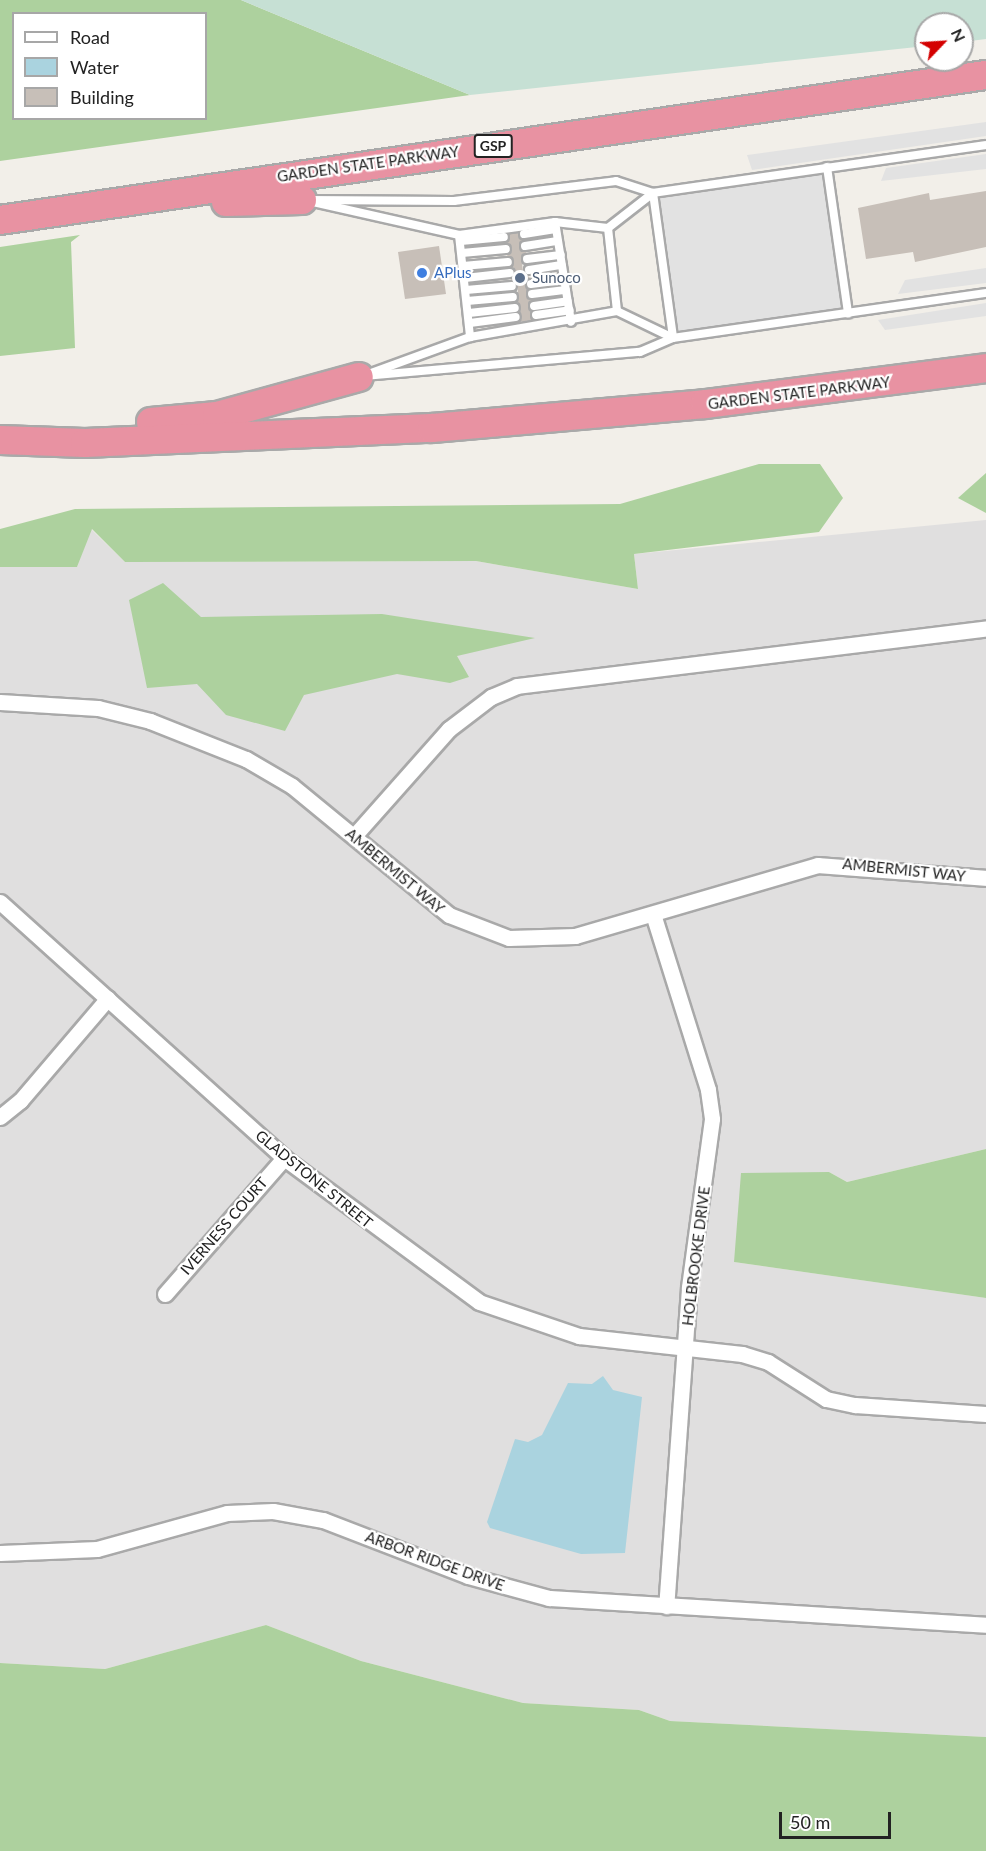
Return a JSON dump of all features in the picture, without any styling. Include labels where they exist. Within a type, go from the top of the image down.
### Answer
[{"type":"highway","name":"GARDEN STATE PARKWAY","points":[[0,220],[986,75]]},
{"type":"highway","points":[[154,199],[302,200]]},
{"type":"highway","name":"GARDEN STATE PARKWAY","points":[[0,438],[85,443],[420,429],[705,404],[986,368]]},
{"type":"highway","points":[[0,438],[49,427],[217,416],[359,376]]},
{"type":"street","points":[[354,836],[449,729],[491,697],[517,686],[986,628]]},
{"type":"street","name":"AMBERMIST WAY","points":[[0,702],[98,708],[205,740],[292,786],[449,915],[509,938],[575,936],[818,864],[986,878]]},
{"type":"street","name":"GLADSTONE STREET","points":[[0,902],[284,1158],[479,1302],[579,1336],[685,1348]]},
{"type":"street","name":"HOLBROOKE DRIVE","points":[[653,914],[708,1090],[712,1119],[685,1348],[666,1606]]},
{"type":"street","points":[[0,1118],[20,1101],[108,998]]},
{"type":"street","name":"IVERNESS COURT","points":[[165,1293],[284,1158]]},
{"type":"street","points":[[685,1348],[768,1362],[826,1399],[855,1405],[986,1414]]},
{"type":"street","name":"ARBOR RIDGE DRIVE","points":[[0,1553],[97,1550],[227,1513],[273,1511],[323,1520],[468,1576],[549,1598],[986,1625]]},
{"type":"lane","points":[[302,200],[454,201],[616,181],[653,193],[986,145]]},
{"type":"lane","points":[[827,167],[848,313]]},
{"type":"lane","points":[[460,238],[556,225],[608,228],[653,193]]},
{"type":"lane","points":[[653,193],[673,338]]},
{"type":"lane","points":[[302,200],[460,238],[504,237]]},
{"type":"lane","points":[[524,234],[556,225]]},
{"type":"lane","points":[[556,225],[572,322]]},
{"type":"lane","points":[[608,228],[617,311]]},
{"type":"lane","points":[[460,238],[470,337]]},
{"type":"lane","points":[[525,246],[558,241]]},
{"type":"lane","points":[[462,253],[506,249]]},
{"type":"lane","points":[[527,259],[561,255]]},
{"type":"lane","points":[[464,266],[508,262]]},
{"type":"lane","points":[[529,270],[562,265]]},
{"type":"lane","points":[[465,278],[510,273]]},
{"type":"lane","points":[[531,284],[565,280]]},
{"type":"lane","points":[[466,290],[512,286]]},
{"type":"lane","points":[[532,294],[566,290]]},
{"type":"lane","points":[[359,376],[640,352],[673,338],[986,293]]},
{"type":"lane","points":[[468,301],[513,297]]},
{"type":"lane","points":[[568,301],[535,310],[570,310]]},
{"type":"lane","points":[[359,376],[470,337],[572,322],[617,311],[673,338]]},
{"type":"lane","points":[[469,313],[515,313],[470,322]]},
{"type":"shaded area","points":[[986,122],[986,136],[752,170],[747,155]]},
{"type":"shaded area","points":[[986,154],[986,169],[881,181],[886,168]]},
{"type":"shaded area","points":[[827,167],[848,313],[673,338],[653,193]]},
{"type":"shaded area","points":[[986,268],[986,283],[898,294],[905,280]]},
{"type":"shaded area","points":[[986,303],[986,316],[885,330],[878,320]]},
{"type":"shaded area","points":[[986,520],[986,1149],[847,1182],[829,1172],[734,1262],[986,1298],[986,1737],[670,1721],[639,1710],[523,1703],[361,1661],[266,1625],[105,1669],[0,1663],[0,567],[77,567],[91,529],[125,562],[476,561],[638,589],[634,554]]},
{"type":"green space","points":[[0,0],[241,0],[470,95],[0,161]]},
{"type":"green space","points":[[241,0],[986,0],[986,39],[974,40],[974,12],[914,12],[914,47],[470,95]]},
{"type":"green space","points":[[80,235],[71,242],[75,348],[0,356],[0,247]]},
{"type":"green space","points":[[759,464],[820,464],[843,498],[819,532],[634,554],[638,589],[476,561],[125,562],[92,529],[77,567],[0,567],[0,529],[75,509],[620,504]]},
{"type":"green space","points":[[986,473],[986,513],[958,498]]},
{"type":"green space","points":[[163,583],[201,617],[382,614],[535,638],[457,656],[469,677],[450,683],[397,674],[304,695],[285,731],[226,715],[197,684],[147,688],[129,600]]},
{"type":"green space","points":[[986,1149],[986,1298],[734,1262],[741,1173],[829,1172],[847,1182]]},
{"type":"green space","points":[[266,1625],[361,1661],[523,1703],[639,1710],[670,1721],[986,1737],[986,1851],[0,1851],[0,1663],[105,1669]]},
{"type":"water","points":[[603,1376],[613,1390],[642,1397],[625,1553],[581,1554],[490,1528],[487,1522],[515,1439],[528,1442],[542,1435],[568,1383],[592,1384]]},
{"type":"building","points":[[986,191],[986,247],[915,262],[913,252],[866,259],[858,208],[929,193],[930,200]]},
{"type":"building","name":"Sunoco","points":[[518,233],[525,240],[519,247],[527,253],[521,257],[523,271],[530,278],[526,295],[533,300],[528,306],[533,320],[518,322],[518,285],[510,279],[516,272],[507,256],[512,248],[505,243],[509,234]]},
{"type":"building","name":"APlus","points":[[439,246],[446,294],[405,299],[398,252]]},
{"type":"place","name":"APlus","points":[[422,273]]},
{"type":"place","name":"Sunoco","points":[[520,278]]}]
